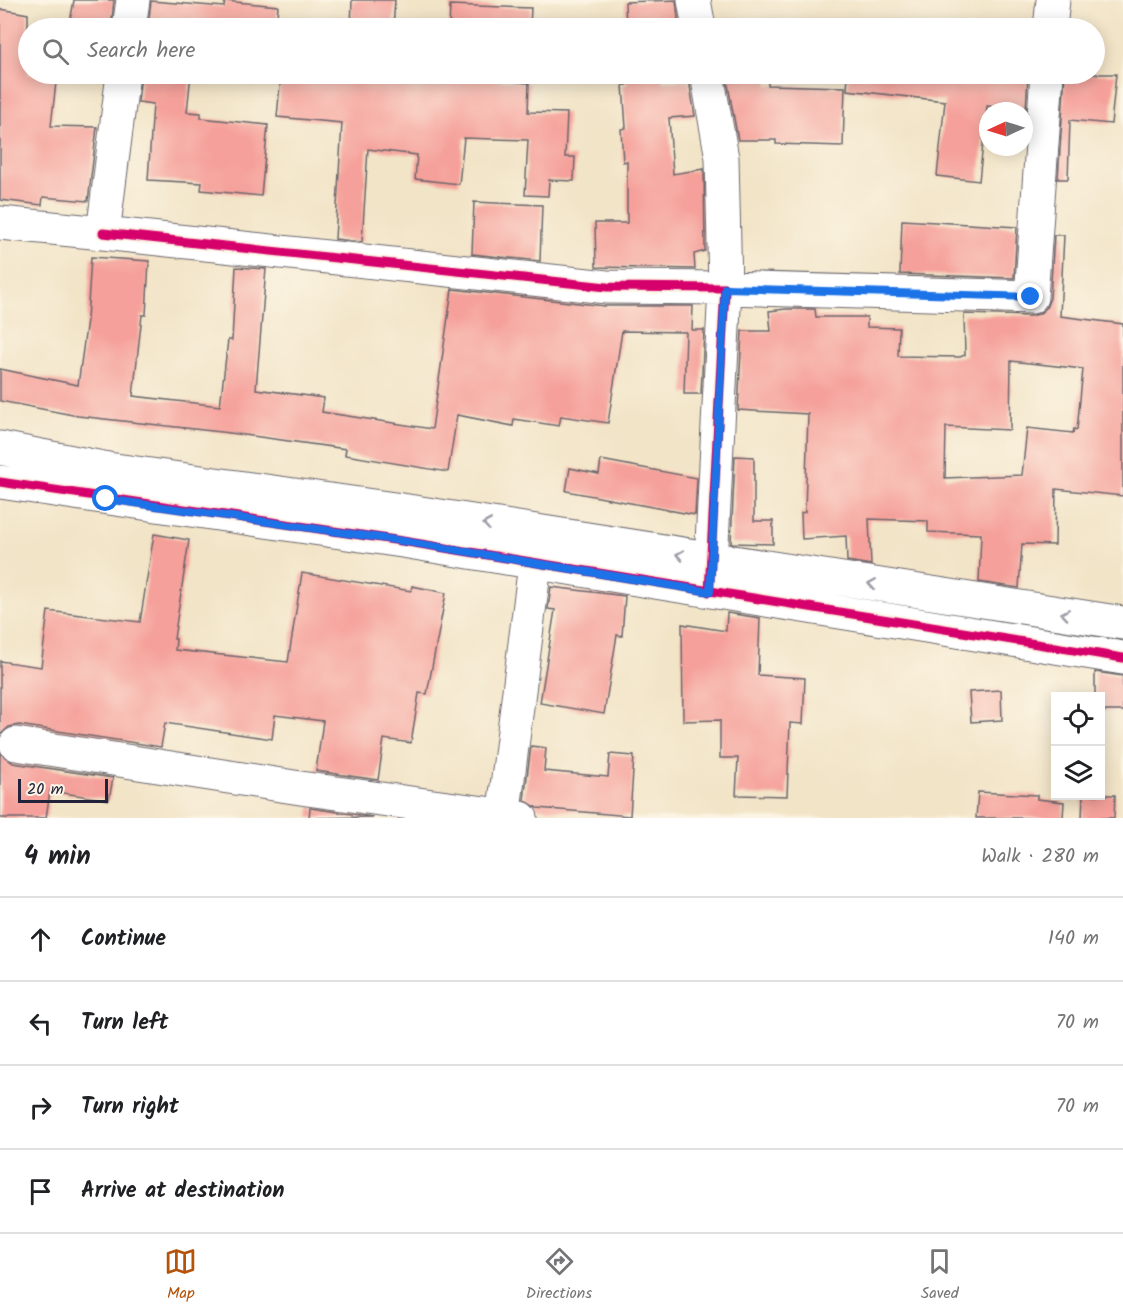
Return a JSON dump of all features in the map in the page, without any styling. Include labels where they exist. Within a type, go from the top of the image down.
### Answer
[{"type":"street","points":[[130,18],[133,0]]},
{"type":"street","points":[[694,0],[697,18]]},
{"type":"street","points":[[1051,18],[1053,0]]},
{"type":"street","points":[[103,233],[122,84]]},
{"type":"street","points":[[709,84],[722,158],[725,288],[710,592]]},
{"type":"street","points":[[0,223],[607,287],[1031,297],[1046,84]]},
{"type":"street","points":[[0,448],[108,469],[402,510],[1123,623]]},
{"type":"street","points":[[0,482],[402,541],[1123,658]]},
{"type":"street","points":[[16,744],[509,817],[535,564]]},
{"type":"building","points":[[74,0],[114,0],[112,18],[71,18]]},
{"type":"building","points":[[352,0],[395,0],[394,18],[351,18]]},
{"type":"building","points":[[676,0],[678,18],[626,18],[625,2]]},
{"type":"building","points":[[151,1],[224,7],[225,1],[278,6],[277,18],[149,18]]},
{"type":"building","points":[[450,5],[531,8],[530,18],[449,18]]},
{"type":"building","points":[[0,9],[28,14],[28,18],[18,18],[18,84],[56,84],[51,126],[97,127],[88,201],[43,197],[42,205],[0,200]]},
{"type":"building","points":[[1105,74],[1116,74],[1111,124],[1070,120],[1068,179],[1058,179],[1064,84],[1105,84]]},
{"type":"building","points":[[140,84],[190,84],[187,112],[201,113],[201,118],[268,125],[261,196],[201,190],[202,183],[148,180],[153,104],[138,102]]},
{"type":"building","points":[[280,84],[529,84],[528,112],[567,113],[565,157],[575,157],[574,181],[549,180],[548,196],[525,195],[528,140],[464,138],[459,184],[415,179],[417,155],[368,149],[362,242],[335,239],[342,123],[277,117]]},
{"type":"building","points":[[690,84],[695,116],[669,118],[673,174],[704,169],[705,251],[694,254],[695,269],[596,267],[595,223],[627,223],[627,161],[623,162],[621,129],[626,128],[623,85]]},
{"type":"building","points":[[728,84],[845,87],[843,146],[776,144],[776,140],[738,140]]},
{"type":"building","points":[[847,84],[1027,84],[1026,102],[979,102],[979,156],[982,156],[979,181],[937,176],[945,101],[847,90]]},
{"type":"building","points":[[474,202],[542,205],[540,261],[472,254]]},
{"type":"building","points":[[902,220],[1017,227],[1014,278],[900,274]]},
{"type":"building","points":[[1054,235],[1064,235],[1060,316],[1123,324],[1123,496],[1056,489],[1055,545],[1022,544],[1019,588],[979,582],[981,534],[928,532],[928,521],[869,519],[871,565],[847,561],[846,536],[802,539],[801,513],[805,512],[808,414],[738,410],[742,331],[771,331],[769,311],[815,309],[816,317],[867,317],[867,327],[899,328],[898,356],[960,357],[965,355],[964,314],[1030,316],[1039,314],[1046,308],[1050,298]],"holes":[[[1011,361],[1083,369],[1077,430],[1074,429],[1073,433],[1027,428],[1022,475],[945,478],[946,427],[1010,430]]]},
{"type":"building","points":[[91,257],[149,261],[146,315],[142,315],[133,396],[220,406],[228,340],[232,340],[236,267],[266,269],[256,389],[324,398],[322,412],[432,429],[452,289],[605,306],[693,306],[692,330],[704,330],[701,394],[684,394],[686,332],[622,331],[608,423],[561,416],[559,426],[514,419],[513,426],[457,415],[448,472],[345,455],[346,449],[78,416],[0,401],[0,369],[78,385],[87,320]]},
{"type":"building","points":[[735,456],[754,457],[754,521],[773,521],[773,544],[731,543]]},
{"type":"building","points":[[601,460],[697,478],[695,515],[566,491],[570,468],[599,474]]},
{"type":"building","points":[[154,534],[189,540],[174,639],[176,639],[175,650],[288,662],[302,573],[411,591],[412,586],[446,593],[427,694],[419,693],[411,743],[384,739],[378,780],[316,771],[323,721],[275,715],[272,739],[165,723],[161,747],[19,725],[9,727],[0,735],[0,661],[41,667],[48,611],[140,622]]},
{"type":"building","points":[[551,587],[625,596],[622,636],[617,635],[604,714],[540,703],[555,610],[548,609]]},
{"type":"building","points":[[727,613],[760,618],[758,675],[805,678],[803,724],[790,723],[787,796],[736,795],[738,758],[720,758],[720,720],[683,721],[682,624],[726,631]]},
{"type":"building","points":[[1095,672],[1123,676],[1123,711],[1105,711],[1105,692],[1095,692]]},
{"type":"building","points":[[1001,690],[1002,720],[971,722],[969,692]]},
{"type":"building","points":[[531,746],[546,748],[544,771],[608,777],[610,754],[634,756],[630,816],[537,808],[524,800]]},
{"type":"building","points":[[0,753],[13,763],[113,778],[109,800],[50,791],[46,818],[0,818]]},
{"type":"building","points":[[978,792],[1037,795],[1037,799],[1064,802],[1063,818],[976,818]]},
{"type":"building","points":[[1105,795],[1115,795],[1114,818],[1082,818],[1083,800],[1105,800]]},
{"type":"building","points":[[310,808],[373,817],[309,818]]},
{"type":"cycle path","points":[[103,233],[607,287],[725,288],[709,592]]},
{"type":"cycle path","points":[[0,482],[402,541],[1123,658]]},
{"type":"route","points":[[106,499],[402,541],[710,592],[725,288],[1031,297]]}]
